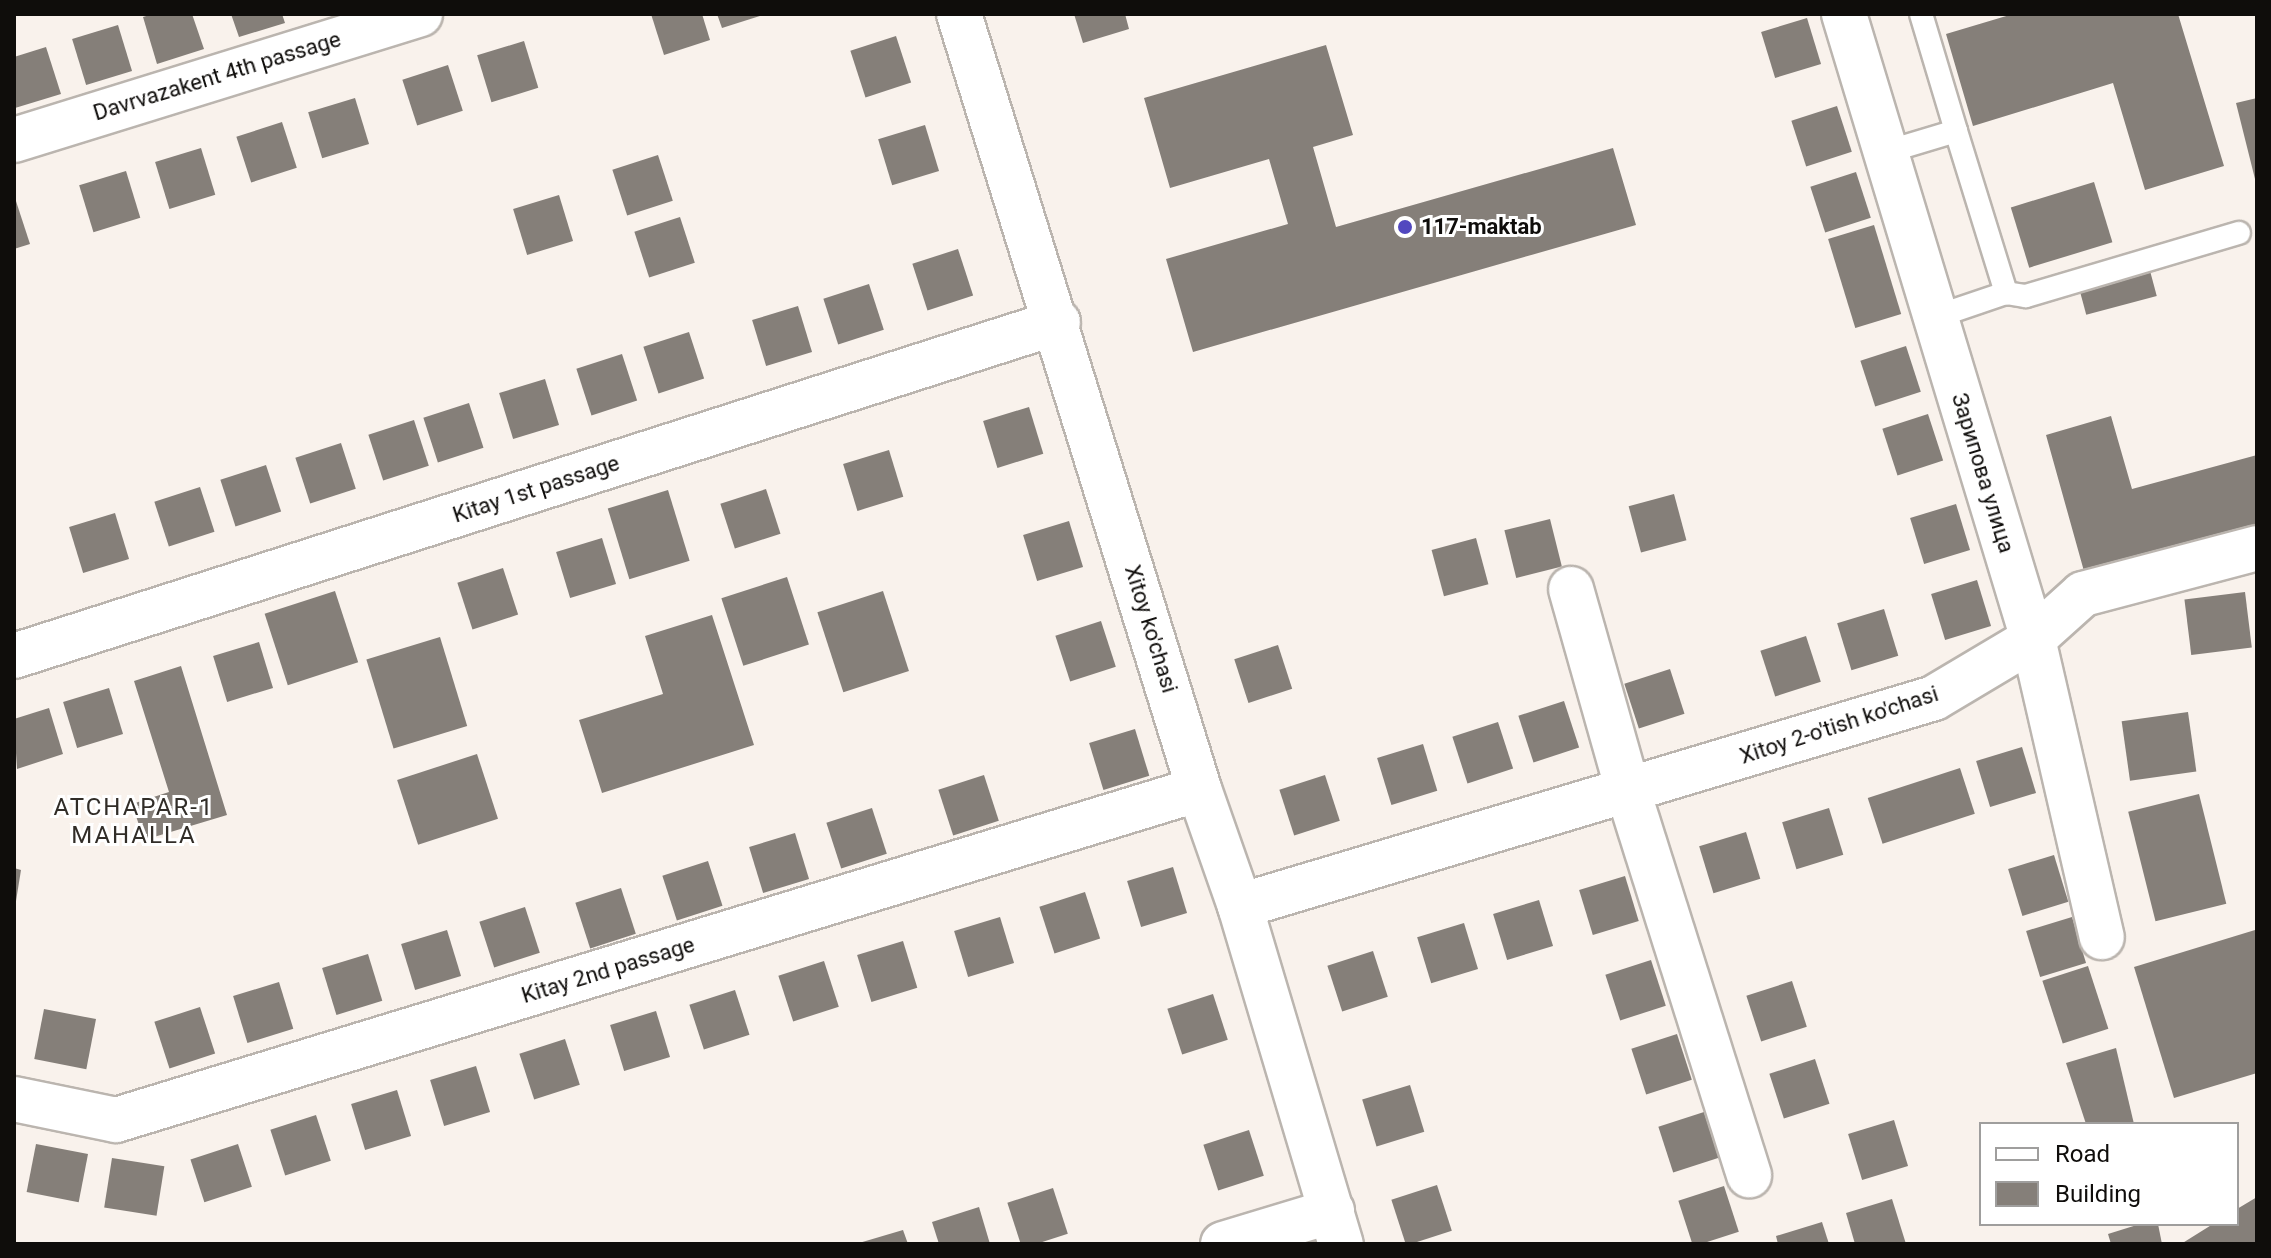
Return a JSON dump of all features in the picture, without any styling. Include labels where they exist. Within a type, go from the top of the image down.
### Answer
[{"type":"street","name":"Davrvazakent 4th passage","points":[[14,140],[420,14]]},
{"type":"street","name":"Xitoy ko'chasi","points":[[959,14],[1058,322],[1199,789],[1240,906],[1336,1228]]},
{"type":"street","name":"Зарипова улица","points":[[1844,14],[2033,639],[2102,937]]},
{"type":"street","name":"Kitay 1st passage","points":[[14,656],[1058,322]]},
{"type":"street","name":"Xitoy 2-o'tish ko'chasi","points":[[1240,906],[1934,698],[2033,639],[2083,594],[2257,548]]},
{"type":"street","points":[[1571,589],[1628,791],[1749,1175]]},
{"type":"street","name":"Kitay 2nd passage","points":[[14,1099],[116,1120],[1199,789]]},
{"type":"street","points":[[1223,1244],[1336,1228]]},
{"type":"lane","points":[[1921,14],[2006,293]]},
{"type":"lane","points":[[1886,152],[1956,131]]},
{"type":"lane","points":[[1935,317],[2006,293],[2026,296],[2239,233]]},
{"type":"building","points":[[192,14],[204,49],[157,64],[143,17]]},
{"type":"building","points":[[231,14],[282,14],[285,23],[239,37]]},
{"type":"building","points":[[651,14],[702,14],[710,40],[664,55]]},
{"type":"building","points":[[717,14],[763,14],[763,15],[722,28]]},
{"type":"building","points":[[1074,14],[1125,14],[1129,29],[1083,43]]},
{"type":"building","points":[[2013,14],[2178,14],[2224,166],[2145,190],[2113,83],[1973,126],[1946,34]]},
{"type":"building","points":[[1807,18],[1821,64],[1775,78],[1761,32]]},
{"type":"building","points":[[118,25],[132,71],[86,85],[72,39]]},
{"type":"building","points":[[896,36],[911,83],[865,97],[850,51]]},
{"type":"building","points":[[524,41],[538,88],[491,102],[477,55]]},
{"type":"building","points":[[1326,45],[1353,135],[1313,147],[1336,227],[1613,148],[1636,225],[1193,352],[1166,259],[1288,224],[1269,159],[1170,188],[1144,98]]},
{"type":"building","points":[[46,47],[61,94],[15,108],[14,57]]},
{"type":"building","points":[[448,65],[463,111],[417,125],[402,80]]},
{"type":"building","points":[[355,98],[369,144],[322,158],[308,112]]},
{"type":"building","points":[[2257,98],[2257,183],[2256,183],[2236,103]]},
{"type":"building","points":[[1837,106],[1852,152],[1806,166],[1791,121]]},
{"type":"building","points":[[282,122],[297,168],[251,182],[236,137]]},
{"type":"building","points":[[925,125],[939,171],[892,185],[878,139]]},
{"type":"building","points":[[201,148],[215,195],[169,209],[155,162]]},
{"type":"building","points":[[658,155],[673,201],[627,215],[612,170]]},
{"type":"building","points":[[126,171],[140,218],[93,232],[79,185]]},
{"type":"building","points":[[1856,172],[1871,218],[1825,232],[1810,187]]},
{"type":"building","points":[[2094,182],[2112,242],[2029,268],[2011,207]]},
{"type":"building","points":[[14,195],[30,244],[14,249]]},
{"type":"building","points":[[559,195],[573,241],[527,255],[513,209]]},
{"type":"building","points":[[680,217],[695,263],[649,277],[634,232]]},
{"type":"building","points":[[1874,225],[1901,314],[1855,328],[1828,239]]},
{"type":"building","points":[[958,249],[973,296],[927,310],[912,264]]},
{"type":"building","points":[[2149,267],[2157,296],[2086,315],[2078,286]]},
{"type":"building","points":[[869,284],[884,330],[838,344],[823,299]]},
{"type":"building","points":[[798,306],[812,352],[766,366],[752,320]]},
{"type":"building","points":[[689,332],[704,379],[658,393],[643,347]]},
{"type":"building","points":[[1906,346],[1921,392],[1875,406],[1860,361]]},
{"type":"building","points":[[622,354],[637,401],[591,415],[576,369]]},
{"type":"building","points":[[545,379],[559,425],[513,439],[499,393]]},
{"type":"building","points":[[469,403],[484,448],[438,463],[423,418]]},
{"type":"building","points":[[1029,407],[1043,454],[997,468],[983,421]]},
{"type":"building","points":[[1928,414],[1943,461],[1897,475],[1882,429]]},
{"type":"building","points":[[2111,416],[2132,489],[2257,455],[2257,534],[2087,582],[2046,435]]},
{"type":"building","points":[[414,420],[429,466],[383,480],[368,435]]},
{"type":"building","points":[[341,443],[356,489],[310,503],[295,458]]},
{"type":"building","points":[[889,450],[903,497],[857,511],[843,464]]},
{"type":"building","points":[[266,465],[281,512],[235,526],[220,480]]},
{"type":"building","points":[[200,487],[215,532],[169,547],[154,502]]},
{"type":"building","points":[[766,489],[781,534],[735,549],[720,504]]},
{"type":"building","points":[[668,490],[690,561],[629,579],[608,508]]},
{"type":"building","points":[[1674,494],[1686,540],[1641,553],[1629,506]]},
{"type":"building","points":[[1956,504],[1970,550],[1924,564],[1910,518]]},
{"type":"building","points":[[115,513],[129,559],[83,573],[69,527]]},
{"type":"building","points":[[1550,519],[1562,567],[1516,578],[1504,530]]},
{"type":"building","points":[[1069,521],[1083,567],[1037,581],[1023,535]]},
{"type":"building","points":[[602,538],[616,584],[570,598],[556,552]]},
{"type":"building","points":[[1476,538],[1488,584],[1444,596],[1432,550]]},
{"type":"building","points":[[503,568],[518,615],[472,629],[457,583]]},
{"type":"building","points":[[787,577],[809,645],[743,666],[721,598]]},
{"type":"building","points":[[1977,580],[1991,626],[1945,640],[1931,594]]},
{"type":"building","points":[[335,591],[358,662],[288,685],[265,614]]},
{"type":"building","points":[[883,591],[909,671],[843,692],[817,612]]},
{"type":"building","points":[[2245,592],[2252,648],[2191,655],[2184,599]]},
{"type":"building","points":[[1884,609],[1898,656],[1851,670],[1837,623]]},
{"type":"building","points":[[712,615],[754,745],[602,793],[579,720],[663,694],[645,636]]},
{"type":"building","points":[[1101,621],[1116,667],[1070,681],[1055,636]]},
{"type":"building","points":[[1806,636],[1821,682],[1775,696],[1760,651]]},
{"type":"building","points":[[440,637],[467,726],[394,748],[366,660]]},
{"type":"building","points":[[259,642],[273,688],[227,702],[213,656]]},
{"type":"building","points":[[1278,645],[1292,689],[1248,703],[1234,659]]},
{"type":"building","points":[[181,666],[227,815],[144,840],[132,804],[169,792],[134,681]]},
{"type":"building","points":[[1670,669],[1685,714],[1639,729],[1624,684]]},
{"type":"building","points":[[109,688],[123,734],[77,748],[63,702]]},
{"type":"building","points":[[1564,701],[1579,748],[1533,762],[1518,716]]},
{"type":"building","points":[[49,708],[63,754],[17,769],[14,719]]},
{"type":"building","points":[[2188,712],[2196,771],[2130,781],[2122,721]]},
{"type":"building","points":[[1498,722],[1513,769],[1467,783],[1452,737]]},
{"type":"building","points":[[1135,729],[1149,776],[1103,790],[1089,743]]},
{"type":"building","points":[[1423,744],[1437,791],[1391,805],[1377,758]]},
{"type":"building","points":[[2022,747],[2036,793],[1990,807],[1976,761]]},
{"type":"building","points":[[477,754],[498,819],[418,845],[397,780]]},
{"type":"building","points":[[1960,768],[1975,814],[1883,844],[1868,798]]},
{"type":"building","points":[[984,775],[999,821],[953,835],[938,790]]},
{"type":"building","points":[[1325,775],[1340,821],[1294,835],[1279,790]]},
{"type":"building","points":[[2199,794],[2226,904],[2156,921],[2128,812]]},
{"type":"building","points":[[872,808],[887,854],[841,868],[826,823]]},
{"type":"building","points":[[1829,808],[1843,855],[1796,869],[1782,822]]},
{"type":"building","points":[[1746,832],[1760,879],[1713,893],[1699,846]]},
{"type":"building","points":[[795,833],[809,879],[763,893],[749,847]]},
{"type":"building","points":[[2054,855],[2068,902],[2022,916],[2008,869]]},
{"type":"building","points":[[708,861],[723,906],[677,921],[662,876]]},
{"type":"building","points":[[1173,867],[1187,913],[1141,927],[1127,881]]},
{"type":"building","points":[[14,868],[21,870],[16,901],[14,901]]},
{"type":"building","points":[[1625,876],[1639,921],[1593,935],[1579,890]]},
{"type":"building","points":[[621,888],[636,934],[590,948],[575,903]]},
{"type":"building","points":[[1085,892],[1100,939],[1054,953],[1039,907]]},
{"type":"building","points":[[1539,900],[1553,946],[1507,960],[1493,914]]},
{"type":"building","points":[[525,907],[540,953],[494,967],[479,922]]},
{"type":"building","points":[[1000,917],[1014,963],[968,977],[954,931]]},
{"type":"building","points":[[2072,917],[2086,963],[2040,977],[2026,931]]},
{"type":"building","points":[[1464,923],[1478,969],[1431,983],[1417,937]]},
{"type":"building","points":[[447,930],[461,976],[415,990],[401,944]]},
{"type":"building","points":[[2255,930],[2257,1073],[2174,1098],[2134,967]]},
{"type":"building","points":[[903,941],[917,988],[871,1002],[857,955]]},
{"type":"building","points":[[1373,951],[1388,997],[1342,1011],[1327,966]]},
{"type":"building","points":[[368,954],[382,1001],[336,1015],[322,968]]},
{"type":"building","points":[[1651,960],[1666,1006],[1620,1020],[1605,975]]},
{"type":"building","points":[[824,961],[839,1007],[793,1021],[778,976]]},
{"type":"building","points":[[2088,966],[2108,1029],[2063,1044],[2042,981]]},
{"type":"building","points":[[1792,981],[1807,1027],[1761,1041],[1746,996]]},
{"type":"building","points":[[279,982],[293,1029],[247,1043],[233,996]]},
{"type":"building","points":[[735,990],[750,1035],[704,1050],[689,1005]]},
{"type":"building","points":[[1213,994],[1228,1040],[1182,1054],[1167,1009]]},
{"type":"building","points":[[200,1007],[215,1054],[169,1068],[154,1022]]},
{"type":"building","points":[[44,1009],[96,1019],[86,1069],[34,1059]]},
{"type":"building","points":[[656,1011],[670,1057],[624,1071],[610,1025]]},
{"type":"building","points":[[1677,1034],[1692,1080],[1646,1094],[1631,1049]]},
{"type":"building","points":[[565,1039],[580,1085],[534,1099],[519,1054]]},
{"type":"building","points":[[2116,1048],[2134,1122],[2085,1122],[2066,1063]]},
{"type":"building","points":[[1815,1059],[1830,1104],[1784,1119],[1769,1074]]},
{"type":"building","points":[[476,1066],[490,1112],[444,1126],[430,1080]]},
{"type":"building","points":[[1410,1085],[1424,1132],[1377,1146],[1362,1100]]},
{"type":"building","points":[[397,1090],[411,1136],[365,1150],[351,1104]]},
{"type":"building","points":[[1704,1112],[1719,1158],[1673,1172],[1658,1127]]},
{"type":"building","points":[[316,1115],[331,1161],[285,1175],[270,1130]]},
{"type":"building","points":[[1894,1120],[1908,1166],[1862,1180],[1848,1134]]},
{"type":"building","points":[[1249,1130],[1264,1176],[1218,1190],[1203,1145]]},
{"type":"building","points":[[36,1144],[88,1154],[79,1202],[27,1192]]},
{"type":"building","points":[[238,1144],[252,1187],[204,1202],[190,1159]]},
{"type":"building","points":[[112,1158],[164,1166],[157,1216],[104,1207]]},
{"type":"building","points":[[1437,1185],[1452,1231],[1406,1244],[1391,1200]]},
{"type":"building","points":[[1724,1186],[1739,1232],[1692,1244],[1678,1201]]},
{"type":"building","points":[[1053,1188],[1068,1234],[1036,1244],[1021,1244],[1007,1203]]},
{"type":"building","points":[[2257,1197],[2257,1244],[2181,1244],[2210,1226],[2239,1226],[2239,1208]]},
{"type":"building","points":[[1892,1199],[1906,1244],[1855,1244],[1846,1213]]},
{"type":"building","points":[[979,1207],[990,1244],[939,1244],[932,1222]]},
{"type":"building","points":[[1822,1222],[1829,1244],[1778,1244],[1776,1236]]},
{"type":"building","points":[[2134,1226],[2158,1226],[2162,1244],[2111,1244],[2108,1234]]},
{"type":"building","points":[[903,1230],[908,1244],[859,1244],[859,1243]]},
{"type":"place","name":"117-maktab","points":[[1405,227]]},
{"type":"district","name":"ATCHAPAR-1 MAHALLA","points":[[134,822]]}]
